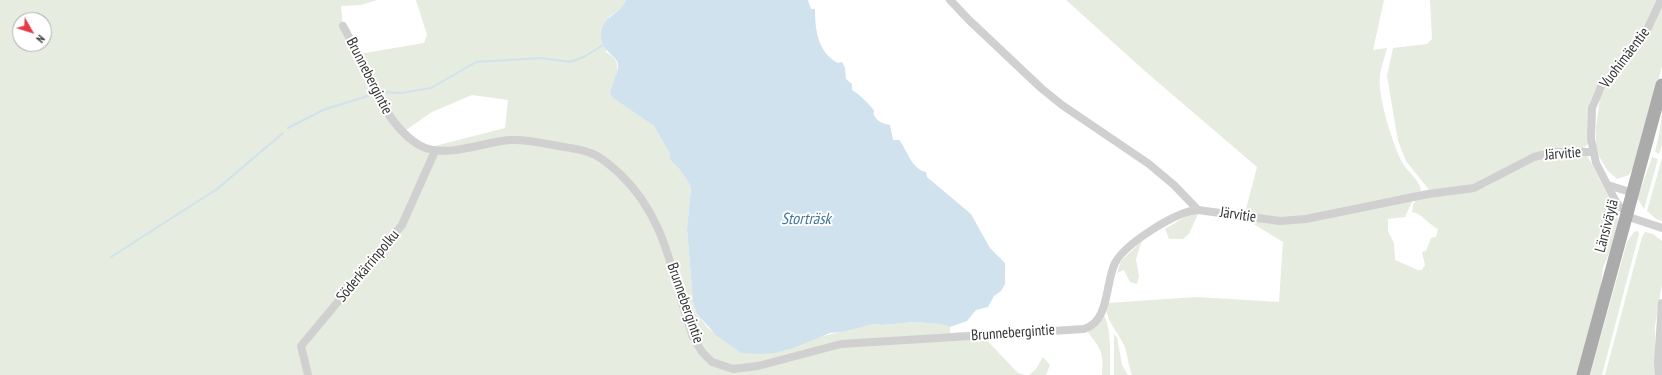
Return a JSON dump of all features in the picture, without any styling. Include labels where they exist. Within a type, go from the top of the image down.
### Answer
[{"type":"main road","name":"Länsiväylä","points":[[1583,375],[1662,85]]},
{"type":"street","name":"Järvitie","points":[[950,0],[1041,88],[1062,105],[1149,164],[1174,185],[1198,210],[1280,221],[1306,219],[1428,194],[1474,188],[1534,157],[1554,152],[1593,152]]},
{"type":"street","name":"Vuohimäentie","points":[[1627,214],[1615,200],[1602,176],[1593,152],[1591,124],[1596,98],[1602,87],[1647,30],[1661,0]]},
{"type":"street","name":"Brunnebergintie","points":[[344,26],[391,120],[414,142],[435,151],[510,140],[575,148],[597,156],[634,188],[661,232],[693,337],[702,352],[712,362],[726,368],[742,369],[758,366],[840,344],[1089,327],[1094,324],[1103,309],[1110,274],[1122,251],[1141,237],[1174,218],[1191,210],[1198,210]]},
{"type":"street","name":"Söderkärrinpolku","points":[[308,375],[301,346],[402,225],[435,151]]},
{"type":"street","points":[[1608,185],[1633,193]]},
{"type":"street","points":[[1627,214],[1662,228]]},
{"type":"street","points":[[1659,375],[1658,363],[1662,303]]},
{"type":"street","points":[[757,375],[758,366]]},
{"type":"shaded area","points":[[0,0],[377,0],[361,5],[341,6],[343,26],[359,54],[424,43],[427,35],[416,0],[626,0],[624,6],[609,17],[606,52],[612,56],[617,65],[616,74],[610,91],[613,97],[654,126],[670,154],[669,159],[682,172],[691,188],[687,229],[693,302],[697,314],[708,328],[741,353],[775,353],[819,337],[874,324],[882,325],[914,322],[941,324],[950,327],[950,333],[978,331],[1018,373],[1025,375],[0,375]],"holes":[[[472,95],[508,100],[505,128],[435,146],[421,146],[406,130],[432,112]]]},
{"type":"shaded area","points":[[1066,0],[1384,0],[1373,50],[1387,48],[1380,76],[1383,107],[1398,154],[1404,166],[1418,182],[1421,190],[1418,194],[1289,219],[1245,213],[1257,167],[1146,72]]},
{"type":"shaded area","points":[[1430,0],[1658,0],[1646,24],[1596,89],[1589,104],[1589,143],[1583,149],[1552,150],[1472,186],[1430,191],[1406,161],[1398,141],[1387,76],[1393,48],[1427,44],[1432,39]]},
{"type":"shaded area","points":[[1662,5],[1662,66],[1637,161],[1629,175],[1617,179],[1607,170],[1599,156],[1596,146],[1596,127],[1600,98],[1608,84],[1655,22]]},
{"type":"shaded area","points":[[1662,113],[1662,144],[1658,154],[1655,151]]},
{"type":"shaded area","points":[[1556,154],[1587,155],[1618,215],[1612,246],[1603,268],[1599,298],[1578,375],[1132,375],[1124,345],[1107,314],[1107,303],[1197,297],[1279,302],[1283,242],[1244,218],[1284,224],[1414,198],[1405,217],[1388,219],[1388,231],[1394,243],[1395,260],[1418,270],[1422,270],[1425,265],[1422,252],[1426,251],[1431,238],[1436,237],[1438,229],[1416,213],[1412,212],[1413,205],[1417,198],[1485,187],[1533,160]]},
{"type":"shaded area","points":[[1652,157],[1658,159],[1644,209],[1638,200]]},
{"type":"shaded area","points":[[1662,158],[1662,221],[1656,219],[1647,211]]},
{"type":"shaded area","points":[[1190,214],[1198,214],[1189,234],[1183,239],[1169,239],[1165,229]]},
{"type":"shaded area","points":[[1638,231],[1639,234],[1602,375],[1590,375],[1627,242],[1634,232]]},
{"type":"shaded area","points":[[1645,232],[1653,234],[1662,241],[1662,284],[1655,326],[1656,375],[1605,375],[1642,237]]},
{"type":"shaded area","points":[[1142,241],[1136,259],[1139,277],[1137,284],[1130,282],[1124,270],[1117,273],[1121,261]]},
{"type":"shaded area","points":[[1103,314],[1108,327],[1109,335],[1110,375],[1102,375],[1102,356],[1096,343],[1087,331]]},
{"type":"shaded area","points":[[1114,334],[1117,337],[1122,365],[1128,375],[1114,375]]},
{"type":"shaded area","points":[[1043,357],[1050,365],[1046,375],[1029,375],[1036,369]]},
{"type":"water","name":"Storträsk","points":[[626,0],[808,0],[811,9],[815,9],[817,33],[822,47],[831,59],[838,63],[842,62],[845,68],[846,79],[852,84],[852,90],[873,109],[875,117],[879,121],[890,125],[893,140],[899,140],[913,163],[921,170],[926,172],[927,177],[971,214],[990,248],[1005,263],[1005,284],[1001,291],[994,296],[988,307],[976,310],[967,321],[950,327],[941,324],[914,322],[882,325],[874,324],[842,332],[830,333],[793,348],[775,353],[761,354],[741,353],[716,335],[697,314],[693,302],[687,229],[691,188],[682,172],[669,159],[670,154],[654,126],[612,97],[610,91],[618,64],[604,46],[601,34],[602,28],[608,19],[624,5]]},
{"type":"waterway","points":[[382,92],[401,93],[431,88],[476,62],[541,58],[570,62],[584,57],[603,45]]},
{"type":"waterway","points":[[288,128],[323,110],[374,94]]},
{"type":"waterway","points":[[111,257],[217,189],[283,133]]}]
